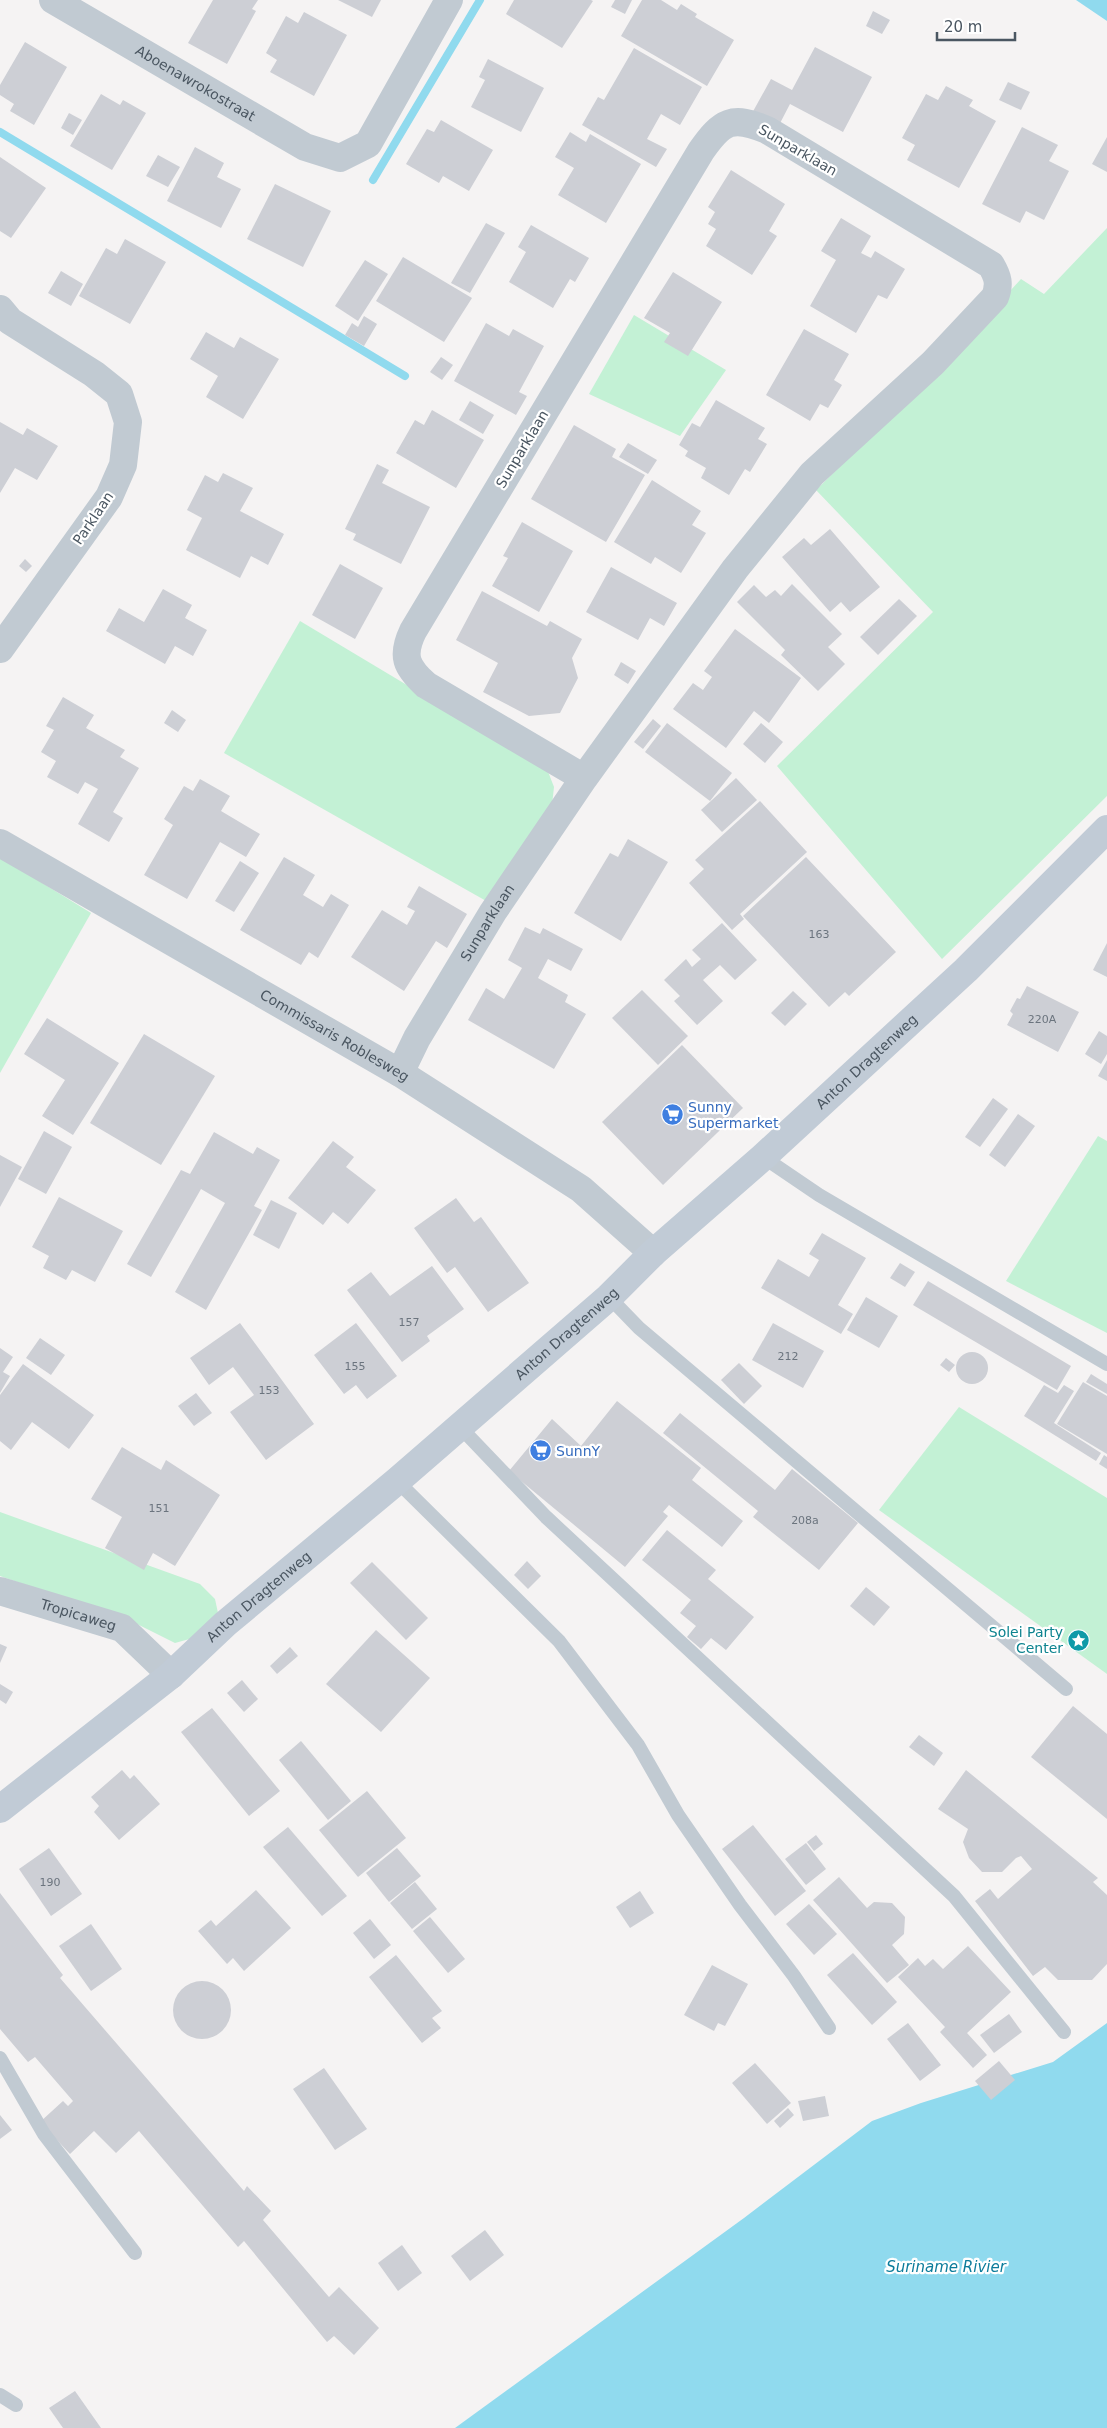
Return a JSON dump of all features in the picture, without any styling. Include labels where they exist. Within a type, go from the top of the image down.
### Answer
[{"type":"main road","name":"Anton Dragtenweg","points":[[0,1809],[171,1675],[225,1624],[397,1481],[609,1297],[653,1253],[763,1157],[966,970],[1107,828]]},
{"type":"street","name":"Aboenawrokostraat","points":[[53,0],[304,147],[340,158],[368,144],[449,0]]},
{"type":"street","name":"Sunparklaan","points":[[400,1073],[417,1038],[493,912],[584,778],[735,569],[812,474],[933,363],[995,297],[998,288],[998,276],[991,265],[767,130],[747,121],[730,122],[714,132],[701,151],[413,630],[406,646],[407,663],[416,676],[426,685],[584,778]]},
{"type":"street","name":"Parklaan","points":[[0,309],[10,321],[94,374],[118,394],[128,422],[123,465],[110,497],[0,649]]},
{"type":"street","name":"Commissaris Roblesweg","points":[[0,843],[400,1073],[581,1189],[653,1253]]},
{"type":"street","name":"Tropicaweg","points":[[0,1591],[122,1628],[171,1675]]},
{"type":"lane","points":[[763,1157],[819,1195],[1107,1364]]},
{"type":"lane","points":[[609,1297],[639,1328],[1066,1689]]},
{"type":"lane","points":[[460,1427],[546,1517],[954,1896],[1064,2032]]},
{"type":"lane","points":[[397,1481],[558,1641],[638,1745],[678,1815],[740,1905],[794,1976],[829,2028]]},
{"type":"lane","points":[[0,2058],[44,2134],[135,2254]]},
{"type":"lane","points":[[0,2395],[16,2405]]},
{"type":"green space","points":[[1107,228],[1107,796],[942,959],[777,766],[933,612],[816,490],[940,368],[1021,279],[1044,294]]},
{"type":"green space","points":[[634,315],[726,370],[680,436],[589,394]]},
{"type":"green space","points":[[300,621],[547,769],[554,787],[552,805],[488,902],[224,753]]},
{"type":"green space","points":[[0,857],[91,913],[0,1073]]},
{"type":"green space","points":[[1098,1136],[1107,1141],[1107,1333],[1006,1281]]},
{"type":"green space","points":[[959,1407],[1107,1498],[1107,1674],[879,1510]]},
{"type":"green space","points":[[0,1512],[200,1584],[215,1599],[218,1613],[193,1638],[175,1643],[131,1621],[0,1576]]},
{"type":"water","points":[[1076,0],[1107,0],[1107,21]]},
{"type":"water","name":"Suriname Rivier","points":[[1107,2023],[1107,2428],[455,2428],[744,2218],[872,2121],[921,2103],[1053,2062]]},
{"type":"building","points":[[213,0],[258,0],[252,9],[256,11],[227,64],[188,43]]},
{"type":"building","points":[[338,0],[381,0],[372,17]]},
{"type":"building","points":[[514,0],[593,1],[562,48],[506,14]]},
{"type":"building","points":[[615,0],[632,0],[625,14],[611,7]]},
{"type":"building","points":[[642,0],[661,0],[677,10],[681,4],[697,14],[695,17],[734,40],[707,86],[621,36]]},
{"type":"building","points":[[873,11],[890,20],[882,34],[866,26]]},
{"type":"building","points":[[304,12],[347,35],[314,96],[270,72],[277,60],[266,53],[286,16],[298,23]]},
{"type":"building","points":[[25,42],[67,67],[34,125],[10,111],[14,104],[0,95],[0,85]]},
{"type":"building","points":[[815,47],[872,77],[843,132],[790,104],[777,129],[751,115],[771,79],[792,90]]},
{"type":"building","points":[[634,48],[702,87],[680,125],[661,114],[647,139],[667,149],[656,167],[582,125],[598,97],[604,100]]},
{"type":"building","points":[[488,59],[544,88],[521,132],[471,107],[485,80],[479,77]]},
{"type":"building","points":[[1008,82],[1030,92],[1021,110],[999,100]]},
{"type":"building","points":[[946,86],[973,100],[969,106],[996,121],[959,188],[907,160],[915,145],[902,138],[926,94],[938,100]]},
{"type":"building","points":[[101,94],[120,105],[123,100],[146,113],[112,170],[70,146]]},
{"type":"building","points":[[69,113],[82,120],[73,135],[61,128]]},
{"type":"building","points":[[441,120],[493,150],[469,191],[443,176],[439,183],[406,164],[427,129],[434,132]]},
{"type":"building","points":[[1022,127],[1058,145],[1049,161],[1069,171],[1044,220],[1026,211],[1020,223],[982,204]]},
{"type":"building","points":[[570,132],[586,142],[590,134],[641,164],[606,223],[558,195],[574,168],[555,157]]},
{"type":"building","points":[[1107,137],[1107,172],[1092,164]]},
{"type":"building","points":[[195,147],[224,163],[217,177],[241,189],[221,228],[167,201]]},
{"type":"building","points":[[158,155],[180,167],[168,187],[146,176]]},
{"type":"building","points":[[0,157],[46,188],[11,238],[0,231]]},
{"type":"building","points":[[731,170],[785,204],[769,231],[777,236],[752,275],[706,246],[716,229],[708,224],[715,212],[708,207]]},
{"type":"building","points":[[275,184],[331,211],[303,267],[247,239]]},
{"type":"building","points":[[841,218],[871,236],[861,253],[871,258],[875,251],[905,269],[887,299],[878,295],[856,333],[810,306],[836,260],[821,251]]},
{"type":"building","points":[[486,223],[505,233],[470,293],[451,283]]},
{"type":"building","points":[[531,225],[589,258],[575,282],[570,279],[553,308],[509,282],[526,252],[518,247]]},
{"type":"building","points":[[125,239],[166,262],[130,324],[79,296],[106,248],[117,254]]},
{"type":"building","points":[[403,257],[472,298],[444,342],[376,301]]},
{"type":"building","points":[[365,260],[388,274],[358,321],[335,306]]},
{"type":"building","points":[[61,271],[83,284],[71,306],[48,293]]},
{"type":"building","points":[[673,272],[722,302],[688,356],[664,342],[670,333],[644,318]]},
{"type":"building","points":[[364,316],[377,324],[364,346],[345,335],[352,323],[358,327]]},
{"type":"building","points":[[486,323],[509,336],[513,329],[544,346],[519,392],[527,396],[516,415],[454,381]]},
{"type":"building","points":[[804,329],[849,354],[834,380],[842,385],[828,408],[820,404],[810,421],[766,395]]},
{"type":"building","points":[[206,332],[234,348],[240,337],[279,359],[243,419],[206,397],[218,376],[190,359]]},
{"type":"building","points":[[441,357],[453,365],[442,380],[430,372]]},
{"type":"building","points":[[716,400],[765,428],[758,439],[767,444],[750,472],[745,469],[729,495],[701,478],[706,468],[685,456],[688,451],[679,445],[692,423],[700,427]]},
{"type":"building","points":[[470,401],[494,415],[483,434],[459,420]]},
{"type":"building","points":[[432,410],[484,440],[456,488],[396,453],[415,420],[424,425]]},
{"type":"building","points":[[0,422],[23,435],[27,428],[58,446],[37,480],[15,468],[0,493]]},
{"type":"building","points":[[574,425],[616,449],[612,457],[645,475],[606,542],[531,499]]},
{"type":"building","points":[[628,443],[657,460],[648,474],[619,457]]},
{"type":"building","points":[[377,464],[389,470],[382,483],[430,507],[401,564],[353,540],[356,534],[345,529]]},
{"type":"building","points":[[223,473],[253,488],[240,511],[284,534],[268,565],[251,556],[240,578],[186,550],[202,518],[187,510],[205,475],[218,482]]},
{"type":"building","points":[[652,480],[701,511],[692,525],[706,533],[681,573],[655,557],[651,564],[614,542]]},
{"type":"building","points":[[522,522],[573,551],[539,612],[492,586],[508,558],[503,556]]},
{"type":"building","points":[[830,529],[880,587],[850,612],[841,602],[830,612],[782,557],[804,538],[811,545]]},
{"type":"building","points":[[25,559],[32,566],[26,572],[19,566]]},
{"type":"building","points":[[340,564],[383,588],[355,639],[312,615]]},
{"type":"building","points":[[611,567],[677,603],[664,626],[650,618],[638,640],[586,612]]},
{"type":"building","points":[[792,584],[842,634],[828,647],[845,664],[818,691],[781,655],[785,650],[737,602],[754,585],[766,597],[775,590],[781,596]]},
{"type":"building","points":[[163,589],[192,605],[185,618],[207,630],[193,656],[175,646],[165,664],[106,631],[119,608],[144,622]]},
{"type":"building","points":[[482,591],[547,626],[550,621],[582,639],[572,658],[578,678],[560,713],[529,716],[483,692],[498,663],[456,640]]},
{"type":"building","points":[[899,599],[917,616],[878,655],[860,637]]},
{"type":"building","points":[[735,629],[801,678],[769,723],[754,711],[726,748],[673,709],[693,683],[703,690],[712,677],[704,671]]},
{"type":"building","points":[[621,662],[636,671],[628,684],[614,675]]},
{"type":"building","points":[[63,697],[94,715],[86,728],[125,750],[120,757],[139,768],[113,812],[123,818],[109,842],[78,824],[98,789],[85,782],[78,794],[47,777],[56,761],[41,752],[54,730],[46,726]]},
{"type":"building","points":[[172,710],[186,720],[178,732],[164,723]]},
{"type":"building","points":[[653,719],[661,726],[643,749],[634,742]]},
{"type":"building","points":[[667,723],[732,773],[710,801],[645,752]]},
{"type":"building","points":[[761,723],[783,742],[765,763],[743,744]]},
{"type":"building","points":[[736,778],[757,800],[722,832],[701,810]]},
{"type":"building","points":[[200,779],[230,796],[221,811],[260,834],[246,857],[220,842],[187,899],[144,875],[173,825],[164,819],[184,786],[193,791]]},
{"type":"building","points":[[760,801],[807,852],[740,914],[744,919],[732,930],[689,883],[704,869],[695,860]]},
{"type":"building","points":[[628,839],[668,862],[621,941],[574,913],[610,853],[618,857]]},
{"type":"building","points":[[284,857],[315,875],[303,895],[323,907],[331,894],[349,905],[318,958],[309,952],[301,965],[240,930]]},
{"type":"building","points":[[806,857],[896,952],[849,996],[845,992],[829,1007],[743,916]]},
{"type":"building","points":[[240,861],[259,873],[234,912],[215,901]]},
{"type":"building","points":[[419,886],[467,914],[447,948],[436,941],[404,991],[351,957],[382,910],[407,925],[415,911],[407,907]]},
{"type":"building","points":[[722,923],[757,960],[735,980],[720,965],[703,980],[723,1001],[697,1025],[674,1001],[680,996],[664,980],[686,959],[692,967],[701,959],[692,950]]},
{"type":"building","points":[[525,927],[540,934],[543,928],[583,949],[571,971],[548,959],[538,978],[568,995],[565,1002],[586,1014],[554,1069],[468,1020],[486,988],[504,999],[522,968],[508,960]]},
{"type":"building","points":[[1107,943],[1107,977],[1093,970]]},
{"type":"building","points":[[1027,986],[1079,1012],[1058,1052],[1007,1025],[1013,1014],[1010,1011],[1017,998],[1020,999]]},
{"type":"building","points":[[642,990],[688,1036],[658,1065],[612,1018]]},
{"type":"building","points":[[793,991],[807,1004],[785,1026],[771,1013]]},
{"type":"building","points":[[47,1018],[119,1063],[73,1135],[42,1116],[65,1080],[24,1054]]},
{"type":"building","points":[[1099,1031],[1107,1036],[1107,1054],[1101,1064],[1085,1054]]},
{"type":"building","points":[[144,1034],[215,1076],[161,1165],[90,1123]]},
{"type":"building","name":"Sunny Supermarket","points":[[682,1045],[743,1108],[663,1185],[602,1122]]},
{"type":"building","points":[[1107,1060],[1107,1081],[1098,1076]]},
{"type":"building","points":[[993,1098],[1008,1109],[980,1147],[965,1137]]},
{"type":"building","points":[[1018,1114],[1035,1126],[1005,1167],[989,1155]]},
{"type":"building","points":[[44,1131],[72,1147],[46,1194],[18,1179]]},
{"type":"building","points":[[214,1132],[253,1154],[257,1147],[280,1160],[254,1206],[262,1210],[206,1310],[175,1292],[225,1203],[201,1189],[151,1277],[127,1264],[181,1170],[190,1174]]},
{"type":"building","points":[[333,1141],[354,1157],[346,1167],[376,1190],[348,1224],[333,1212],[323,1225],[288,1198]]},
{"type":"building","points":[[0,1155],[22,1167],[0,1207]]},
{"type":"building","points":[[59,1197],[123,1231],[95,1282],[72,1270],[66,1280],[43,1268],[49,1256],[32,1247]]},
{"type":"building","points":[[456,1198],[474,1222],[481,1217],[529,1283],[488,1312],[455,1267],[447,1273],[414,1228]]},
{"type":"building","points":[[271,1200],[297,1213],[279,1249],[253,1235]]},
{"type":"building","points":[[822,1233],[866,1258],[838,1305],[853,1314],[841,1334],[761,1288],[778,1259],[809,1277],[819,1260],[809,1254]]},
{"type":"building","points":[[900,1263],[915,1272],[905,1287],[890,1278]]},
{"type":"building","points":[[432,1266],[464,1309],[427,1336],[430,1341],[402,1362],[347,1290],[371,1272],[390,1296]]},
{"type":"building","points":[[928,1281],[1071,1366],[1057,1390],[913,1305]]},
{"type":"building","points":[[866,1297],[898,1316],[879,1348],[847,1330]]},
{"type":"building","points":[[240,1323],[314,1424],[266,1460],[230,1412],[254,1395],[233,1367],[209,1385],[190,1358]]},
{"type":"building","points":[[356,1323],[397,1376],[367,1399],[356,1385],[344,1394],[314,1355]]},
{"type":"building","points":[[773,1323],[824,1351],[803,1388],[752,1360]]},
{"type":"building","points":[[40,1338],[65,1355],[51,1375],[26,1358]]},
{"type":"building","points":[[0,1348],[13,1357],[3,1372],[10,1376],[0,1393]]},
{"type":"building","points":[[972,1352],[983,1357],[988,1368],[983,1379],[972,1384],[961,1379],[956,1368],[961,1357]]},
{"type":"building","points":[[946,1358],[955,1365],[949,1372],[940,1365]]},
{"type":"building","points":[[739,1363],[762,1386],[744,1404],[721,1380]]},
{"type":"building","points":[[23,1364],[94,1415],[69,1449],[32,1422],[11,1450],[0,1441],[0,1395]]},
{"type":"building","points":[[1091,1374],[1107,1384],[1107,1394],[1086,1382]]},
{"type":"building","points":[[1083,1382],[1107,1396],[1107,1454],[1057,1424]]},
{"type":"building","points":[[1044,1385],[1058,1393],[1064,1385],[1074,1391],[1054,1423],[1101,1453],[1096,1461],[1024,1416]]},
{"type":"building","points":[[196,1393],[212,1413],[194,1426],[178,1406]]},
{"type":"building","points":[[617,1401],[701,1468],[692,1480],[743,1521],[722,1547],[669,1505],[663,1512],[668,1516],[625,1567],[509,1471],[552,1419],[581,1446]]},
{"type":"building","points":[[680,1413],[775,1490],[792,1469],[858,1523],[819,1570],[753,1517],[758,1511],[663,1433]]},
{"type":"building","points":[[122,1447],[161,1470],[166,1460],[220,1495],[175,1566],[153,1553],[144,1570],[105,1548],[122,1517],[91,1499]]},
{"type":"building","points":[[1104,1455],[1107,1457],[1107,1469],[1099,1464]]},
{"type":"building","points":[[667,1530],[716,1570],[708,1579],[754,1617],[726,1650],[711,1638],[701,1649],[687,1637],[696,1626],[680,1613],[691,1600],[642,1560]]},
{"type":"building","points":[[527,1561],[541,1576],[528,1589],[514,1575]]},
{"type":"building","points":[[372,1562],[428,1618],[406,1640],[350,1583]]},
{"type":"building","points":[[866,1587],[890,1607],[874,1626],[850,1606]]},
{"type":"building","points":[[376,1630],[430,1678],[381,1732],[326,1684]]},
{"type":"building","points":[[0,1644],[7,1647],[0,1663]]},
{"type":"building","points":[[290,1647],[298,1656],[277,1674],[270,1666]]},
{"type":"building","points":[[242,1680],[258,1699],[244,1712],[227,1693]]},
{"type":"building","points":[[0,1684],[13,1692],[6,1704],[0,1700]]},
{"type":"building","points":[[1073,1706],[1107,1734],[1107,1819],[1031,1757]]},
{"type":"building","points":[[212,1708],[280,1791],[249,1816],[181,1732]]},
{"type":"building","points":[[919,1735],[943,1753],[934,1766],[909,1747]]},
{"type":"building","points":[[301,1741],[351,1801],[328,1820],[279,1760]]},
{"type":"building","points":[[122,1770],[130,1779],[134,1775],[160,1804],[119,1840],[94,1812],[99,1806],[91,1797]]},
{"type":"building","points":[[966,1770],[1098,1878],[1093,1882],[1107,1895],[1107,1964],[1092,1980],[1058,1980],[1045,1967],[1033,1976],[975,1901],[990,1889],[998,1899],[1032,1869],[1021,1856],[1016,1858],[1002,1872],[982,1872],[969,1858],[963,1842],[968,1829],[938,1809]]},
{"type":"building","points":[[367,1791],[406,1838],[358,1877],[319,1830]]},
{"type":"building","points":[[753,1825],[806,1891],[775,1916],[722,1849]]},
{"type":"building","points":[[288,1827],[347,1896],[322,1916],[263,1847]]},
{"type":"building","points":[[816,1835],[823,1844],[814,1851],[807,1842]]},
{"type":"building","points":[[806,1843],[826,1869],[806,1885],[785,1859]]},
{"type":"building","points":[[49,1848],[82,1894],[51,1916],[19,1869]]},
{"type":"building","points":[[397,1848],[421,1876],[389,1902],[366,1873]]},
{"type":"building","points":[[839,1877],[867,1908],[874,1902],[892,1903],[905,1917],[904,1934],[892,1945],[909,1965],[887,1983],[813,1900]]},
{"type":"building","points":[[415,1882],[437,1909],[412,1929],[390,1903]]},
{"type":"building","points":[[256,1890],[291,1928],[244,1971],[233,1958],[227,1964],[198,1931],[211,1920],[216,1926]]},
{"type":"building","points":[[640,1891],[654,1913],[630,1928],[616,1907]]},
{"type":"building","points":[[0,1893],[63,1975],[60,1978],[244,2191],[247,2186],[271,2211],[263,2220],[329,2297],[339,2287],[379,2328],[354,2355],[334,2336],[327,2342],[244,2241],[238,2247],[139,2131],[116,2153],[94,2131],[70,2154],[40,2122],[63,2101],[68,2106],[73,2101],[35,2057],[28,2062],[0,2029]]},
{"type":"building","points":[[809,1904],[837,1934],[814,1955],[786,1924]]},
{"type":"building","points":[[430,1917],[465,1959],[448,1973],[413,1931]]},
{"type":"building","points":[[370,1919],[391,1945],[374,1959],[353,1933]]},
{"type":"building","points":[[91,1924],[122,1969],[91,1991],[59,1946]]},
{"type":"building","points":[[968,1946],[1011,1992],[967,2033],[987,2055],[973,2068],[940,2032],[945,2027],[898,1977],[918,1958],[925,1966],[933,1959],[943,1969]]},
{"type":"building","points":[[853,1953],[897,2002],[872,2025],[827,1975]]},
{"type":"building","points":[[396,1955],[442,2011],[432,2018],[441,2028],[422,2043],[369,1977]]},
{"type":"building","points":[[712,1965],[748,1984],[725,2026],[718,2023],[714,2031],[684,2015]]},
{"type":"building","points":[[202,1981],[213,1983],[226,1994],[231,2010],[229,2021],[218,2034],[202,2039],[191,2037],[178,2026],[173,2010],[175,1999],[186,1986]]},
{"type":"building","points":[[1009,2014],[1022,2032],[994,2053],[980,2035]]},
{"type":"building","points":[[908,2023],[941,2065],[920,2081],[887,2039]]},
{"type":"building","points":[[999,2061],[1015,2080],[991,2100],[975,2081]]},
{"type":"building","points":[[755,2063],[791,2103],[767,2124],[732,2083]]},
{"type":"building","points":[[324,2068],[367,2129],[335,2150],[293,2089]]},
{"type":"building","points":[[825,2096],[829,2116],[803,2121],[798,2101]]},
{"type":"building","points":[[788,2108],[794,2115],[780,2128],[774,2121]]},
{"type":"building","points":[[0,2115],[12,2130],[0,2139]]},
{"type":"building","points":[[485,2230],[504,2255],[470,2281],[451,2256]]},
{"type":"building","points":[[402,2245],[422,2273],[398,2291],[378,2263]]},
{"type":"building","points":[[75,2391],[101,2428],[63,2428],[49,2408]]},
{"type":"waterway","points":[[373,180],[480,0]]},
{"type":"waterway","points":[[0,132],[405,376]]},
{"type":"place","name":"Sunny Supermarket","points":[[672,1115]]},
{"type":"place","name":"SunnY","points":[[540,1451]]},
{"type":"place","name":"Solei Party Center","points":[[1079,1640]]}]
